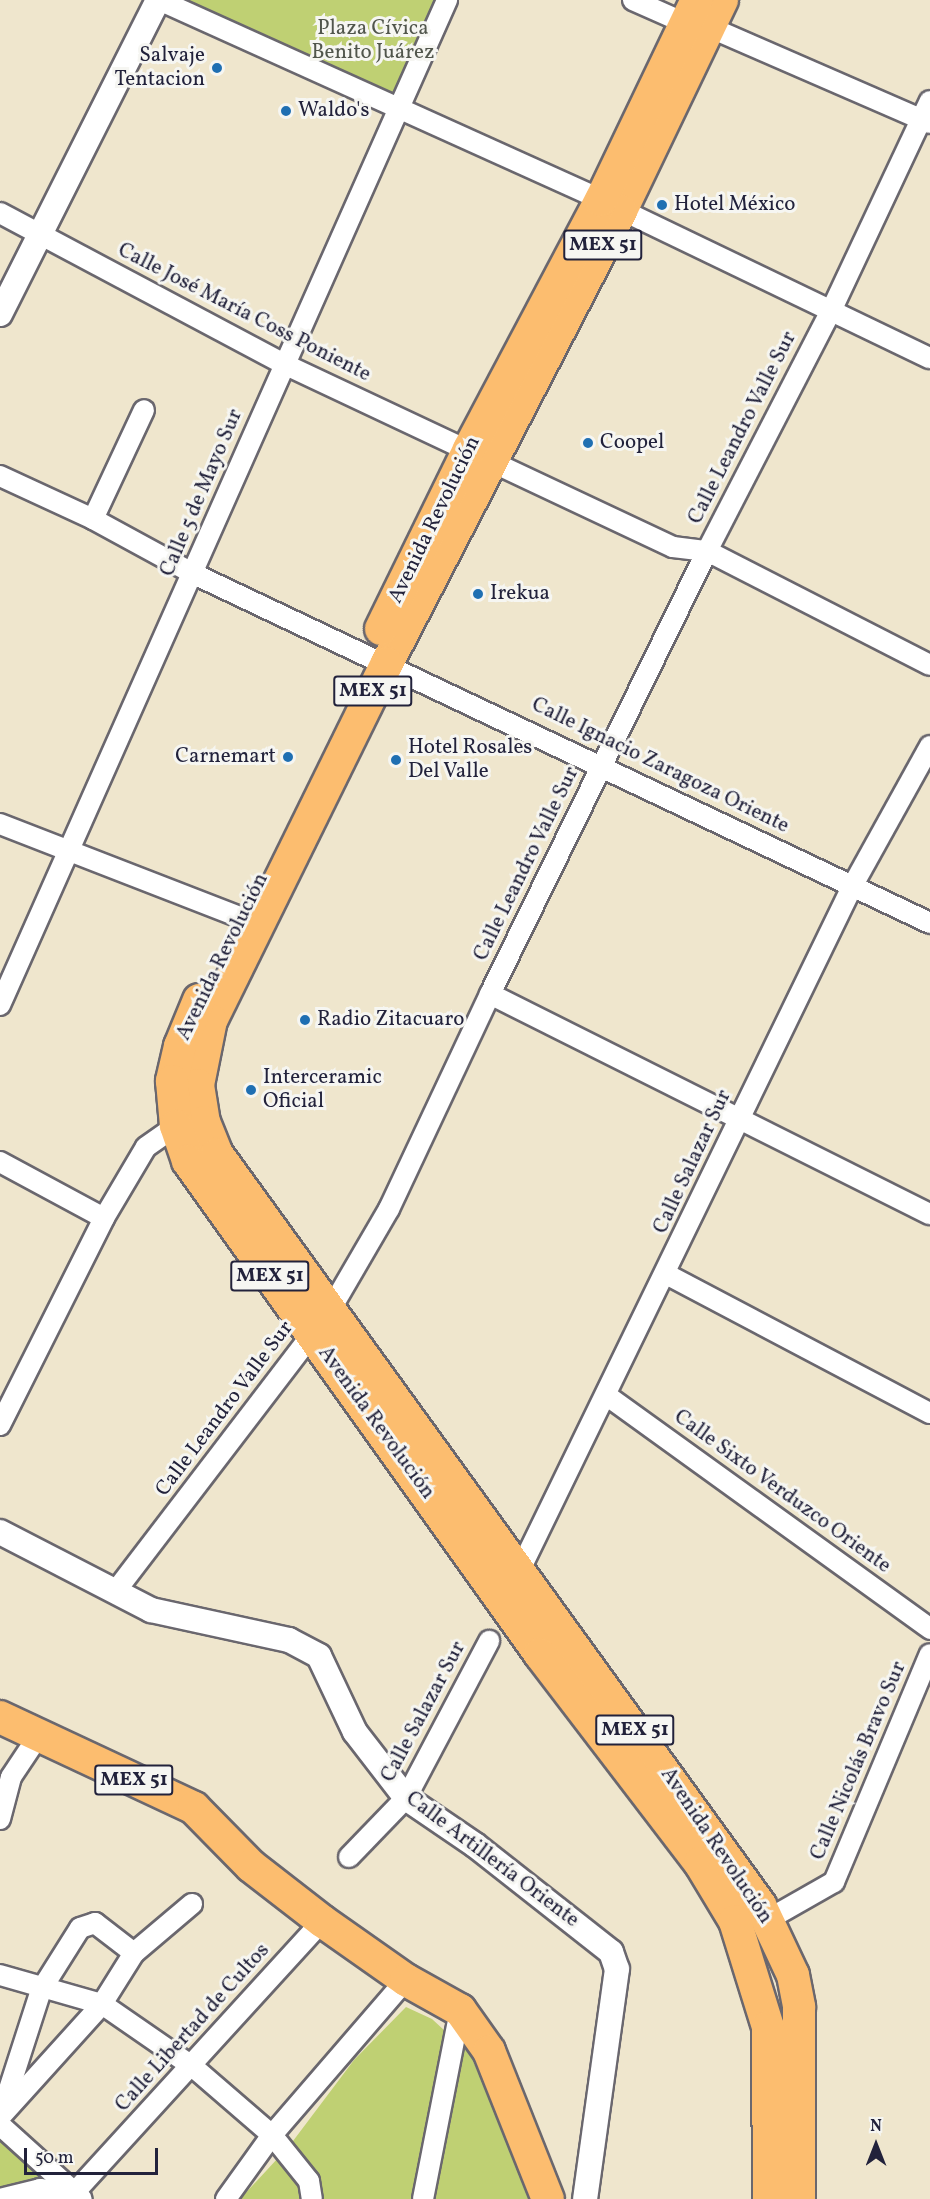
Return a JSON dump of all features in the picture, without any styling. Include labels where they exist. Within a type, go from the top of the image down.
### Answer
[{"type":"main road","name":"Avenida Revolución","points":[[703,13],[611,205],[378,659],[251,922],[206,1037],[190,1124],[217,1154],[320,1323],[540,1654],[700,1863],[735,1921],[759,1992],[768,2027],[769,2199]]},
{"type":"main road","name":"Avenida Revolución","points":[[320,1323],[520,1570],[760,1905],[793,1974],[799,2007],[799,2199]]},
{"type":"main road","name":"MEX 51","points":[[0,1717],[194,1808],[251,1866],[322,1922],[406,1980],[460,2010],[489,2051],[548,2199]]},
{"type":"main road","points":[[750,2199],[751,2027],[759,1992]]},
{"type":"street","points":[[0,314],[158,0],[611,205],[930,357]]},
{"type":"street","name":"Calle 5 de Mayo Sur","points":[[0,1005],[194,574],[284,364],[366,186],[396,107],[447,0]]},
{"type":"street","points":[[633,0],[703,13],[925,121]]},
{"type":"street","name":"Calle Leandro Valle Sur","points":[[114,1592],[320,1323],[389,1209],[490,994],[707,551],[831,311],[925,121],[930,101]]},
{"type":"street","name":"Calle José María Coss Poniente","points":[[0,213],[284,364],[673,547],[707,551]]},
{"type":"street","points":[[93,519],[144,410]]},
{"type":"street","name":"Calle Ignacio Zaragoza Oriente","points":[[0,476],[93,519],[194,574],[602,765],[930,924]]},
{"type":"street","points":[[707,551],[930,665]]},
{"type":"street","name":"Calle Salazar Sur","points":[[505,1602],[853,885],[930,746]]},
{"type":"street","points":[[0,824],[251,922]]},
{"type":"street","points":[[490,994],[738,1121],[930,1214]]},
{"type":"street","points":[[0,1425],[104,1218],[146,1147],[190,1124]]},
{"type":"street","points":[[0,1162],[104,1218]]},
{"type":"street","points":[[666,1274],[930,1413]]},
{"type":"street","name":"Calle Sixto Verduzco Oriente","points":[[606,1395],[930,1629]]},
{"type":"street","name":"Calle Artillería Oriente","points":[[0,1532],[114,1592],[165,1614],[289,1640],[319,1656],[355,1732],[406,1798],[475,1845],[611,1952],[616,1959],[585,2199]]},
{"type":"street","name":"Calle Salazar Sur","points":[[350,1857],[406,1798],[489,1641]]},
{"type":"street","name":"Calle Nicolás Bravo Sur","points":[[767,1920],[834,1882],[930,1654]]},
{"type":"street","points":[[0,1819],[11,1778],[39,1735]]},
{"type":"street","points":[[0,2117],[102,2004],[134,1953],[192,1904]]},
{"type":"street","points":[[0,2117],[41,1990],[80,1928],[88,1922],[134,1953]]},
{"type":"street","name":"Calle Libertad de Cultos","points":[[78,2196],[322,1922]]},
{"type":"street","points":[[0,1975],[41,1990],[102,2004],[192,2066],[272,2135],[309,2181],[312,2199]]},
{"type":"street","points":[[226,2199],[272,2135],[406,1980]]},
{"type":"street","points":[[423,2199],[460,2010]]},
{"type":"street","points":[[0,2125],[78,2196]]},
{"type":"street","points":[[0,2199],[40,2189],[78,2196]]},
{"type":"green space","name":"Plaza Cívica Benito Juárez","points":[[185,0],[439,0],[393,97]]},
{"type":"green space","points":[[406,2007],[432,2019],[470,2054],[534,2199],[240,2199],[290,2145],[354,2060]]},
{"type":"green space","points":[[0,2141],[15,2147],[64,2199],[0,2199]]},
{"type":"place","name":"Salvaje Tentacion","points":[[217,68]]},
{"type":"place","name":"Waldo's","points":[[286,111]]},
{"type":"place","name":"Hotel México","points":[[662,205]]},
{"type":"place","name":"Coopel","points":[[588,443]]},
{"type":"place","name":"Irekua","points":[[478,594]]},
{"type":"place","name":"Carnemart","points":[[288,757]]},
{"type":"place","name":"Hotel Rosales Del Valle","points":[[396,760]]},
{"type":"place","name":"Radio Zitacuaro","points":[[305,1020]]},
{"type":"place","name":"Interceramic Oficial","points":[[251,1090]]}]
